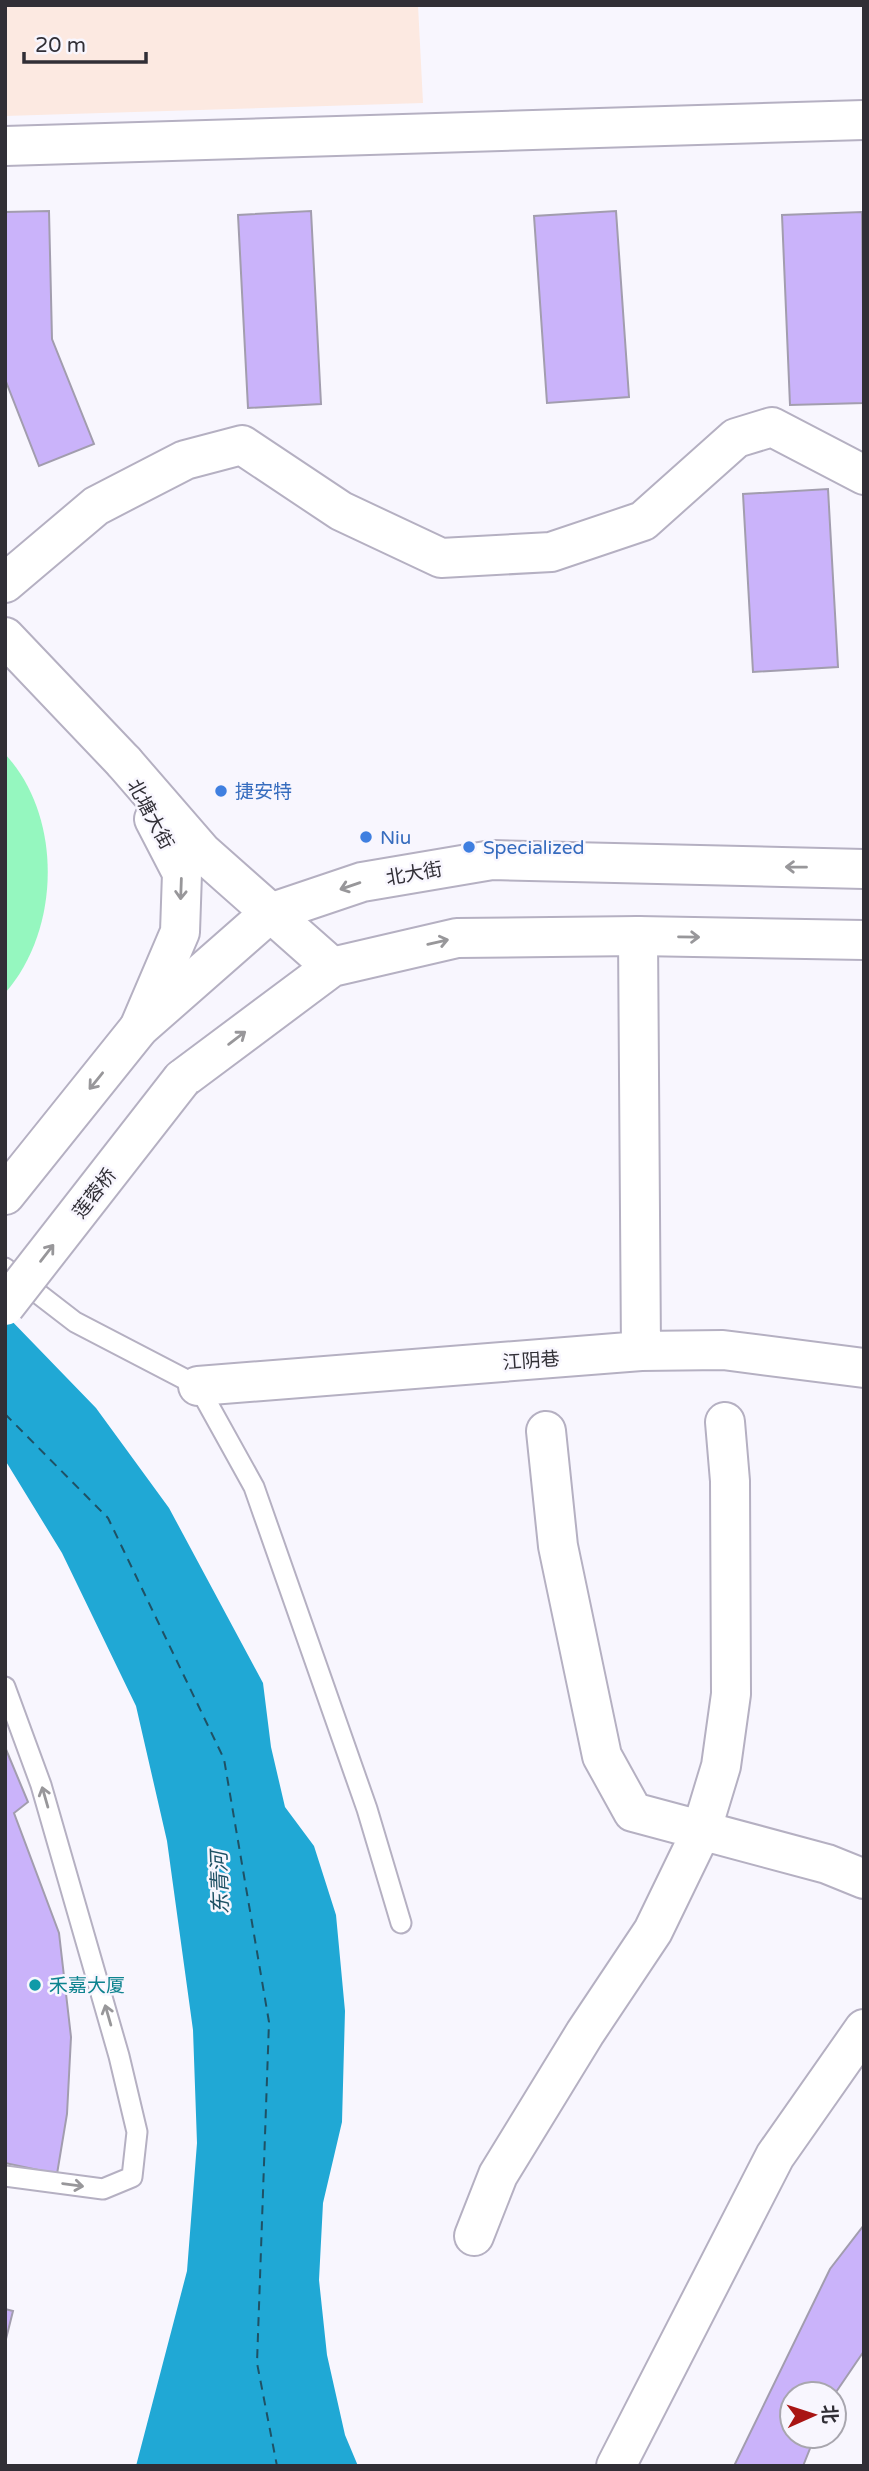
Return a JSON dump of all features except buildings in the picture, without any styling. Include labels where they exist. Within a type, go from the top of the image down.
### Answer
[{"type":"street","points":[[5,146],[864,120]]},
{"type":"street","points":[[5,583],[96,506],[185,460],[242,444],[341,511],[441,558],[551,552],[643,521],[736,438],[772,427],[864,475]]},
{"type":"street","name":"北塘大街","points":[[5,637],[124,762],[182,873],[180,932],[139,1028]]},
{"type":"street","points":[[124,762],[202,852],[332,967],[457,938],[638,936],[864,940]]},
{"type":"street","name":"北大街","points":[[139,1028],[270,914],[362,882],[492,860],[864,869]]},
{"type":"street","points":[[638,936],[641,1352]]},
{"type":"street","name":"莲蓉桥","points":[[5,1306],[182,1079],[332,967]]},
{"type":"street","points":[[5,1195],[139,1028]]},
{"type":"street","name":"江阴巷","points":[[198,1386],[641,1352],[723,1350],[864,1368]]},
{"type":"street","points":[[474,2236],[498,2175],[585,2033],[653,1931],[701,1832],[721,1766],[732,1694],[730,1481],[725,1422]]},
{"type":"street","points":[[546,1431],[558,1546],[602,1756],[633,1812],[827,1864],[864,1879]]},
{"type":"street","points":[[616,2466],[775,2157],[864,2029]]},
{"type":"lane","points":[[5,1268],[75,1322],[198,1386],[254,1487],[367,1809],[401,1923]]},
{"type":"lane","points":[[5,1687],[41,1785],[119,2056],[137,2132],[132,2177],[103,2189],[5,2176]]},
{"type":"shaded area","points":[[5,5],[418,5],[423,103],[5,116]]},
{"type":"green space","points":[[5,754],[24,779],[37,809],[45,840],[48,873],[45,906],[37,938],[23,967],[5,993]]},
{"type":"water","name":"东青河","points":[[5,1314],[96,1408],[169,1508],[263,1683],[271,1747],[285,1807],[314,1846],[336,1915],[345,2011],[342,2122],[323,2203],[319,2280],[327,2355],[345,2435],[358,2466],[136,2466],[187,2271],[197,2143],[193,2030],[167,1841],[136,1706],[62,1553],[5,1460]]},
{"type":"ferry route","points":[[5,1414],[108,1518],[224,1759],[269,2022],[257,2363],[277,2466]]},
{"type":"place","name":"捷安特","points":[[221,791]]},
{"type":"place","name":"Niu","points":[[366,837]]},
{"type":"place","name":"Specialized","points":[[469,847]]},
{"type":"place","name":"禾嘉大厦","points":[[35,1985]]}]
